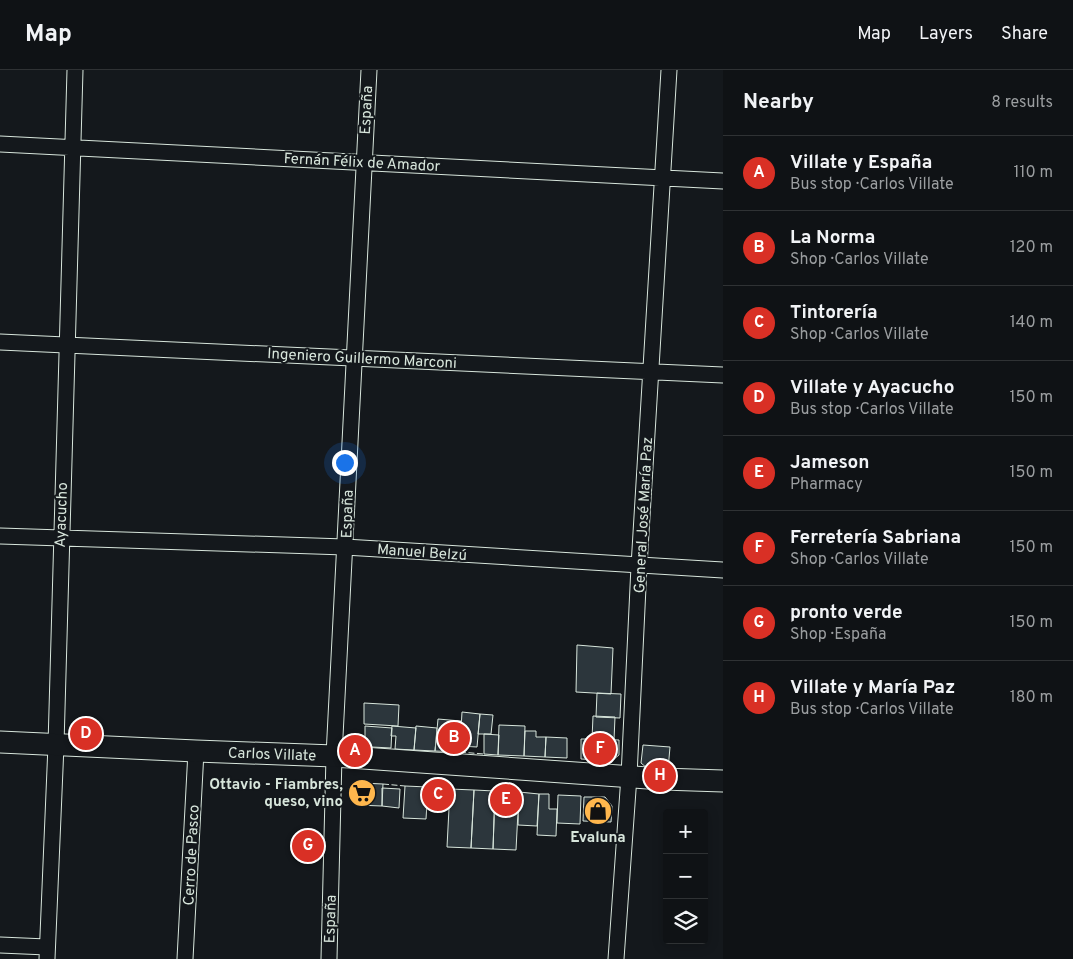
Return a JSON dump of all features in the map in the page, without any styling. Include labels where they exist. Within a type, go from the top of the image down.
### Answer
[{"type":"street","name":"Ayacucho","points":[[47,953],[56,745],[60,539],[75,70]]},
{"type":"street","name":"España","points":[[332,959],[334,756],[369,70]]},
{"type":"street","name":"General José María Paz","points":[[616,959],[629,776],[639,566],[669,70]]},
{"type":"street","name":"Fernán Félix de Amador","points":[[0,144],[723,181]]},
{"type":"street","name":"Ingeniero Guillermo Marconi","points":[[0,342],[723,374]]},
{"type":"street","name":"Manuel Belzú","points":[[0,536],[345,547],[723,570]]},
{"type":"street","name":"Carlos Villate","points":[[0,742],[334,756],[723,782]]},
{"type":"street","name":"Cerro de Pasco","points":[[185,959],[196,751]]},
{"type":"street","points":[[0,945],[47,953]]},
{"type":"building","points":[[577,645],[613,648],[611,694],[576,692]]},
{"type":"building","points":[[597,693],[621,694],[620,718],[596,717]]},
{"type":"building","points":[[364,703],[399,705],[398,726],[364,724]]},
{"type":"building","points":[[462,712],[480,714],[477,747],[460,746]]},
{"type":"building","points":[[480,714],[493,715],[491,734],[478,734]]},
{"type":"building","points":[[593,716],[615,717],[614,740],[592,739]]},
{"type":"building","points":[[438,719],[461,721],[460,752],[435,751]]},
{"type":"building","points":[[499,725],[525,726],[524,756],[498,755]]},
{"type":"building","points":[[365,726],[392,728],[391,748],[372,747],[365,742]]},
{"type":"building","points":[[392,726],[416,728],[414,750],[395,749],[396,736],[391,736]]},
{"type":"building","points":[[416,726],[437,728],[435,751],[414,750]]},
{"type":"building","points":[[525,731],[536,731],[536,737],[546,737],[545,757],[524,756]]},
{"type":"building","points":[[484,734],[499,735],[498,755],[484,754]]},
{"type":"building","points":[[546,737],[567,738],[567,758],[545,757]]},
{"type":"building","points":[[581,739],[599,739],[598,760],[581,759]]},
{"type":"building","points":[[599,739],[619,740],[619,755],[613,760],[598,760]]},
{"type":"building","points":[[643,745],[670,747],[668,770],[647,768],[641,763]]},
{"type":"building","points":[[362,783],[383,784],[382,806],[356,805],[357,788]]},
{"type":"building","points":[[405,786],[428,787],[426,819],[403,818]]},
{"type":"building","points":[[428,787],[450,789],[449,807],[427,806]]},
{"type":"building","points":[[382,788],[400,789],[399,808],[382,806]]},
{"type":"building","points":[[450,789],[474,790],[471,848],[447,847]]},
{"type":"building","points":[[474,790],[495,791],[493,849],[471,848]]},
{"type":"building","points":[[495,791],[519,792],[516,850],[493,849]]},
{"type":"building","points":[[519,792],[539,794],[537,826],[518,825]]},
{"type":"building","points":[[539,794],[549,794],[549,809],[557,809],[556,836],[537,835]]},
{"type":"building","points":[[558,795],[581,796],[580,824],[557,823]]},
{"type":"building","points":[[584,797],[605,797],[612,806],[611,822],[583,821]]},
{"type":"fence","points":[[460,752],[484,754]]},
{"type":"fence","points":[[383,784],[405,786]]},
{"type":"place","name":"Villate y Ayacucho","points":[[86,734]]},
{"type":"place","name":"La Norma","points":[[454,738]]},
{"type":"place","name":"Ferretería Sabriana","points":[[600,749]]},
{"type":"place","name":"Villate y España","points":[[355,751]]},
{"type":"place","name":"Villate y María Paz","points":[[660,776]]},
{"type":"place","name":"Ottavio - Fiambres, queso, vino","points":[[362,793]]},
{"type":"place","name":"Tintorería","points":[[438,795]]},
{"type":"place","name":"Jameson","points":[[506,800]]},
{"type":"place","name":"Evaluna","points":[[598,811]]},
{"type":"place","name":"pronto verde","points":[[308,846]]}]
